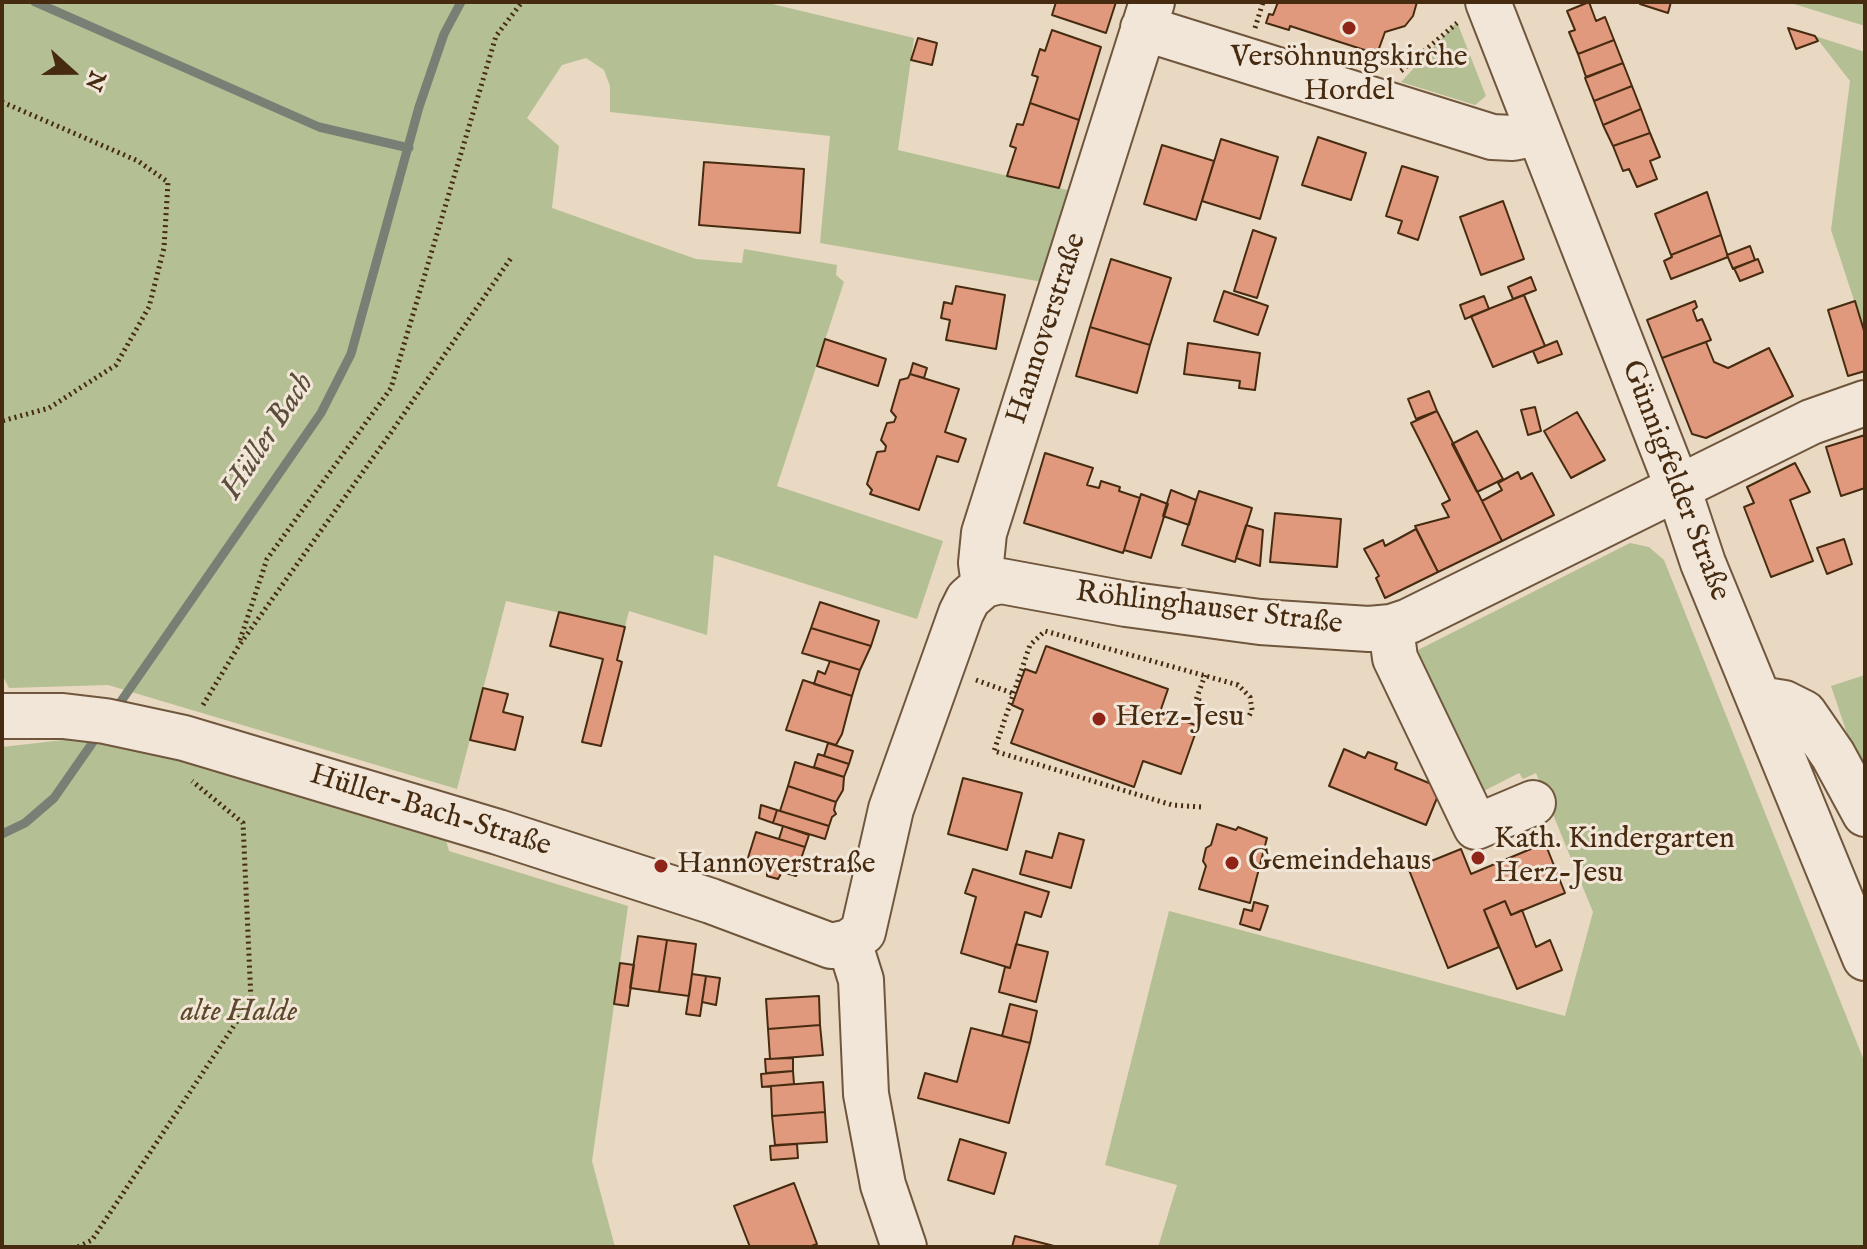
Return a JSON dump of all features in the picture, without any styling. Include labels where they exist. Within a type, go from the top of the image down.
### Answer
[{"type":"street","name":"Günnigfelder Straße","points":[[1474,12],[1539,133],[1678,488],[1703,563],[1865,958]]},
{"type":"street","points":[[1147,15],[1369,99],[1492,137],[1513,138],[1539,133]]},
{"type":"street","name":"Hannoverstraße","points":[[984,585],[981,563],[984,533],[1147,15]]},
{"type":"street","name":"Röhlinghauser Straße","points":[[984,585],[1001,581],[1126,604],[1260,622],[1369,629],[1391,627],[1409,621],[1811,422],[1865,403]]},
{"type":"street","points":[[904,1247],[883,1185],[866,1094],[861,980],[849,942],[863,932],[891,809],[961,613],[968,599],[984,585]]},
{"type":"street","points":[[1391,627],[1395,658],[1476,827],[1533,803]]},
{"type":"street","points":[[1759,699],[1784,703],[1804,713],[1833,755],[1865,814]]},
{"type":"street","name":"Hüller-Bach-Straße","points":[[2,716],[63,716],[166,734],[498,832],[711,901],[831,946],[849,942]]},
{"type":"path","points":[[238,647],[267,559],[391,388],[496,36],[522,2]]},
{"type":"path","points":[[1369,99],[1474,12]]},
{"type":"path","points":[[2,102],[138,161],[168,182],[164,248],[149,307],[116,365],[49,408],[2,421]]},
{"type":"path","points":[[78,1247],[92,1240],[251,1000],[243,823],[171,763],[166,734],[238,647],[511,258]]},
{"type":"path","points":[[1201,807],[1172,805],[994,751],[1030,645],[1045,631],[1238,685],[1250,697],[1252,710],[1248,718]]},
{"type":"path","points":[[1201,701],[1196,700],[1205,675]]},
{"type":"path","points":[[968,677],[1012,693]]},
{"type":"green space","points":[[2,2],[764,2],[914,38],[898,150],[1072,191],[1043,282],[820,243],[830,136],[610,112],[610,86],[604,70],[586,58],[562,65],[527,118],[559,146],[552,208],[696,259],[742,263],[744,249],[837,265],[836,275],[844,282],[777,486],[943,541],[917,619],[714,555],[707,635],[629,611],[625,627],[506,601],[457,789],[108,685],[9,688],[2,674]]},
{"type":"green space","points":[[1865,2],[1865,26],[1794,4]]},
{"type":"green space","points":[[1457,22],[1486,96],[1475,105],[1401,82]]},
{"type":"green space","points":[[1815,36],[1865,52],[1865,334],[1831,230],[1850,81]]},
{"type":"green space","points":[[1630,543],[1649,547],[1664,560],[1865,1063],[1865,1247],[1158,1247],[1177,1185],[1105,1165],[1169,911],[1565,1016],[1593,912],[1536,773],[1523,779],[1519,773],[1474,796],[1404,657]]},
{"type":"green space","points":[[1865,675],[1865,787],[1831,686]]},
{"type":"green space","name":"alte Halde","points":[[72,739],[193,756],[444,833],[449,851],[628,906],[592,1161],[615,1247],[2,1247],[2,747]]},
{"type":"building","points":[[1056,2],[1116,2],[1106,33],[1052,15]]},
{"type":"building","name":"Versöhnungskirche Hordel","points":[[1278,2],[1417,2],[1413,16],[1405,26],[1385,32],[1377,54],[1290,26],[1289,30],[1266,23]]},
{"type":"building","points":[[1589,2],[1596,21],[1605,17],[1614,40],[1578,54],[1569,32],[1575,30],[1567,11]]},
{"type":"building","points":[[1641,2],[1671,2],[1668,13]]},
{"type":"building","points":[[1788,28],[1815,36],[1818,41],[1796,49]]},
{"type":"building","points":[[1052,30],[1101,47],[1079,120],[1030,103],[1038,77],[1032,75],[1040,49],[1045,51]]},
{"type":"building","points":[[918,38],[937,43],[932,65],[911,60]]},
{"type":"building","points":[[1614,40],[1623,63],[1586,77],[1578,54]]},
{"type":"building","points":[[1623,63],[1632,86],[1594,101],[1585,78]]},
{"type":"building","points":[[1632,86],[1641,109],[1603,125],[1594,101]]},
{"type":"building","points":[[1030,103],[1079,120],[1059,188],[1007,176],[1016,148],[1010,146],[1017,124],[1023,125]]},
{"type":"building","points":[[1641,109],[1650,133],[1613,146],[1603,125]]},
{"type":"building","points":[[1650,133],[1660,157],[1650,161],[1657,179],[1637,187],[1629,169],[1623,171],[1613,146]]},
{"type":"building","points":[[1318,137],[1366,153],[1351,200],[1302,185]]},
{"type":"building","points":[[1221,139],[1278,157],[1260,219],[1202,201]]},
{"type":"building","points":[[1162,145],[1214,161],[1196,220],[1144,204]]},
{"type":"building","points":[[704,162],[804,169],[800,233],[699,225]]},
{"type":"building","points":[[1402,166],[1438,177],[1418,240],[1398,233],[1402,221],[1386,216]]},
{"type":"building","points":[[1707,192],[1721,235],[1671,255],[1655,214]]},
{"type":"building","points":[[1503,201],[1524,259],[1481,275],[1460,217]]},
{"type":"building","points":[[1253,230],[1276,238],[1257,298],[1234,291]]},
{"type":"building","points":[[1721,235],[1728,257],[1671,279],[1664,261],[1671,255]]},
{"type":"building","points":[[1750,246],[1755,260],[1733,269],[1727,255]]},
{"type":"building","points":[[1111,259],[1171,278],[1150,345],[1090,327]]},
{"type":"building","points":[[1758,259],[1763,272],[1740,281],[1734,268]]},
{"type":"building","points":[[1531,277],[1536,290],[1513,299],[1508,287]]},
{"type":"building","points":[[956,286],[1005,295],[996,349],[946,340],[950,320],[941,318],[944,302],[952,304]]},
{"type":"building","points":[[1224,291],[1268,306],[1258,335],[1214,321]]},
{"type":"building","points":[[1524,295],[1545,346],[1493,367],[1471,316]]},
{"type":"building","points":[[1484,296],[1489,309],[1465,319],[1460,305]]},
{"type":"building","points":[[1695,301],[1697,307],[1693,310],[1697,321],[1702,319],[1711,340],[1662,358],[1647,320]]},
{"type":"building","points":[[1855,301],[1865,334],[1865,371],[1848,376],[1828,310]]},
{"type":"building","points":[[1090,327],[1150,345],[1137,393],[1076,376]]},
{"type":"building","points":[[825,339],[886,359],[878,386],[817,366]]},
{"type":"building","points":[[1557,341],[1562,354],[1538,363],[1533,351]]},
{"type":"building","points":[[1706,342],[1714,362],[1728,368],[1769,348],[1793,396],[1706,438],[1692,434],[1662,358]]},
{"type":"building","points":[[1188,343],[1260,353],[1255,390],[1239,388],[1240,381],[1184,374]]},
{"type":"building","points":[[913,363],[927,368],[924,378],[910,374]]},
{"type":"building","points":[[910,374],[959,389],[945,432],[966,439],[958,462],[937,456],[919,510],[870,494],[872,490],[867,484],[877,452],[885,451],[886,446],[881,440],[887,423],[894,422],[896,417],[891,411],[900,380],[908,378]]},
{"type":"building","points":[[1429,391],[1437,411],[1416,419],[1408,399]]},
{"type":"building","points":[[1535,407],[1541,431],[1528,435],[1521,410]]},
{"type":"building","points":[[1437,411],[1502,541],[1438,572],[1415,526],[1449,517],[1442,504],[1450,500],[1411,423]]},
{"type":"building","points":[[1577,412],[1605,460],[1571,478],[1544,431]]},
{"type":"building","points":[[1477,431],[1503,479],[1477,492],[1452,444]]},
{"type":"building","points":[[1865,435],[1865,488],[1841,496],[1826,447]]},
{"type":"building","points":[[1045,453],[1093,468],[1087,485],[1099,488],[1101,481],[1140,498],[1123,553],[1024,523]]},
{"type":"building","points":[[1795,463],[1810,492],[1790,500],[1813,561],[1771,577],[1744,507],[1754,503],[1747,487]]},
{"type":"building","points":[[1518,472],[1521,479],[1532,473],[1554,515],[1502,541],[1482,501],[1502,490],[1498,483]]},
{"type":"building","points":[[1171,490],[1196,500],[1189,525],[1163,516]]},
{"type":"building","points":[[1199,491],[1252,508],[1235,562],[1182,545]]},
{"type":"building","points":[[1141,494],[1168,504],[1151,558],[1124,550]]},
{"type":"building","points":[[1275,513],[1341,519],[1337,567],[1270,562]]},
{"type":"building","points":[[1246,525],[1263,530],[1260,566],[1236,558]]},
{"type":"building","points":[[1416,529],[1438,572],[1385,598],[1376,578],[1379,576],[1364,549],[1383,540],[1385,546]]},
{"type":"building","points":[[1844,539],[1852,564],[1827,574],[1817,548]]},
{"type":"building","points":[[820,602],[879,621],[871,646],[811,628]]},
{"type":"building","points":[[559,612],[625,627],[617,660],[622,662],[601,746],[582,742],[603,659],[550,646]]},
{"type":"building","points":[[811,628],[871,646],[860,670],[802,653]]},
{"type":"building","name":"Herz-Jesu","points":[[1046,646],[1168,689],[1160,712],[1198,726],[1181,774],[1143,761],[1134,787],[1011,743],[1023,710],[1012,705],[1025,669],[1036,673]]},
{"type":"building","points":[[830,661],[860,670],[852,696],[814,684],[818,671],[825,674]]},
{"type":"building","points":[[803,680],[852,696],[836,745],[786,730]]},
{"type":"building","points":[[483,688],[508,694],[503,712],[523,717],[515,750],[470,740]]},
{"type":"building","points":[[828,743],[853,751],[849,764],[824,756]]},
{"type":"building","points":[[1344,749],[1365,758],[1368,752],[1397,763],[1395,769],[1441,788],[1426,825],[1329,786]]},
{"type":"building","points":[[818,754],[849,764],[844,777],[814,767]]},
{"type":"building","points":[[795,762],[844,777],[843,790],[836,802],[788,786]]},
{"type":"building","points":[[963,778],[1022,793],[1007,850],[948,834]]},
{"type":"building","points":[[788,786],[836,802],[836,814],[829,826],[780,811]]},
{"type":"building","points":[[761,805],[777,810],[773,823],[759,818]]},
{"type":"building","points":[[777,810],[829,826],[825,839],[773,823]]},
{"type":"building","name":"Gemeindehaus","points":[[1217,824],[1236,830],[1238,827],[1267,838],[1250,903],[1199,889],[1206,866],[1203,861],[1206,848],[1211,845]]},
{"type":"building","points":[[783,826],[809,835],[805,847],[779,839]]},
{"type":"building","points":[[756,832],[805,847],[803,862],[796,876],[782,872],[778,879],[767,876],[767,867],[747,861]]},
{"type":"building","points":[[1059,833],[1084,840],[1071,888],[1020,874],[1026,851],[1052,858]]},
{"type":"building","points":[[1545,843],[1565,893],[1511,915],[1505,901],[1484,910],[1499,947],[1448,968],[1409,870],[1461,849],[1471,874]]},
{"type":"building","points":[[973,869],[1049,892],[1041,917],[1025,912],[1010,968],[961,953],[976,897],[965,893]]},
{"type":"building","points":[[1505,901],[1511,915],[1522,910],[1536,947],[1550,940],[1562,970],[1517,989],[1484,910]]},
{"type":"building","points":[[1254,902],[1268,906],[1260,930],[1240,924],[1244,909],[1252,911]]},
{"type":"building","points":[[638,936],[667,940],[659,992],[630,988]]},
{"type":"building","points":[[667,940],[696,944],[689,996],[659,992]]},
{"type":"building","points":[[1016,944],[1048,952],[1036,1002],[999,992],[1005,967],[1010,968]]},
{"type":"building","points":[[620,963],[634,965],[628,1006],[614,1004]]},
{"type":"building","points":[[692,974],[706,976],[700,1016],[686,1014]]},
{"type":"building","points":[[706,976],[720,978],[716,1005],[702,1002]]},
{"type":"building","points":[[819,996],[820,1025],[768,1029],[766,999]]},
{"type":"building","points":[[1010,1004],[1037,1011],[1030,1043],[1002,1036]]},
{"type":"building","points":[[820,1025],[823,1055],[770,1059],[768,1029]]},
{"type":"building","points":[[971,1028],[1030,1043],[1009,1123],[918,1098],[925,1073],[957,1082]]},
{"type":"building","points":[[793,1058],[793,1071],[766,1073],[765,1059]]},
{"type":"building","points":[[793,1071],[794,1084],[762,1087],[761,1074]]},
{"type":"building","points":[[823,1082],[825,1112],[772,1116],[771,1086]]},
{"type":"building","points":[[825,1112],[827,1142],[775,1145],[772,1116]]},
{"type":"building","points":[[960,1139],[1006,1153],[994,1194],[948,1180]]},
{"type":"building","points":[[797,1144],[798,1158],[771,1160],[770,1146]]},
{"type":"building","points":[[794,1183],[817,1244],[809,1247],[750,1247],[734,1206]]},
{"type":"building","points":[[1015,1236],[1058,1247],[1012,1247]]},
{"type":"waterway","points":[[35,2],[319,127],[409,148]]},
{"type":"waterway","name":"Hüller Bach","points":[[115,710],[321,413],[351,354],[419,107],[444,34],[461,2]]},
{"type":"waterway","name":"Hüller Bach","points":[[2,834],[25,823],[54,798],[100,732]]},
{"type":"place","name":"Versöhnungskirche Hordel","points":[[1349,28]]},
{"type":"place","name":"Herz-Jesu","points":[[1099,719]]},
{"type":"place","name":"Kath. Kindergarten Herz-Jesu","points":[[1478,858]]},
{"type":"place","name":"Gemeindehaus","points":[[1232,863]]},
{"type":"place","name":"Hannoverstraße","points":[[661,866]]}]
